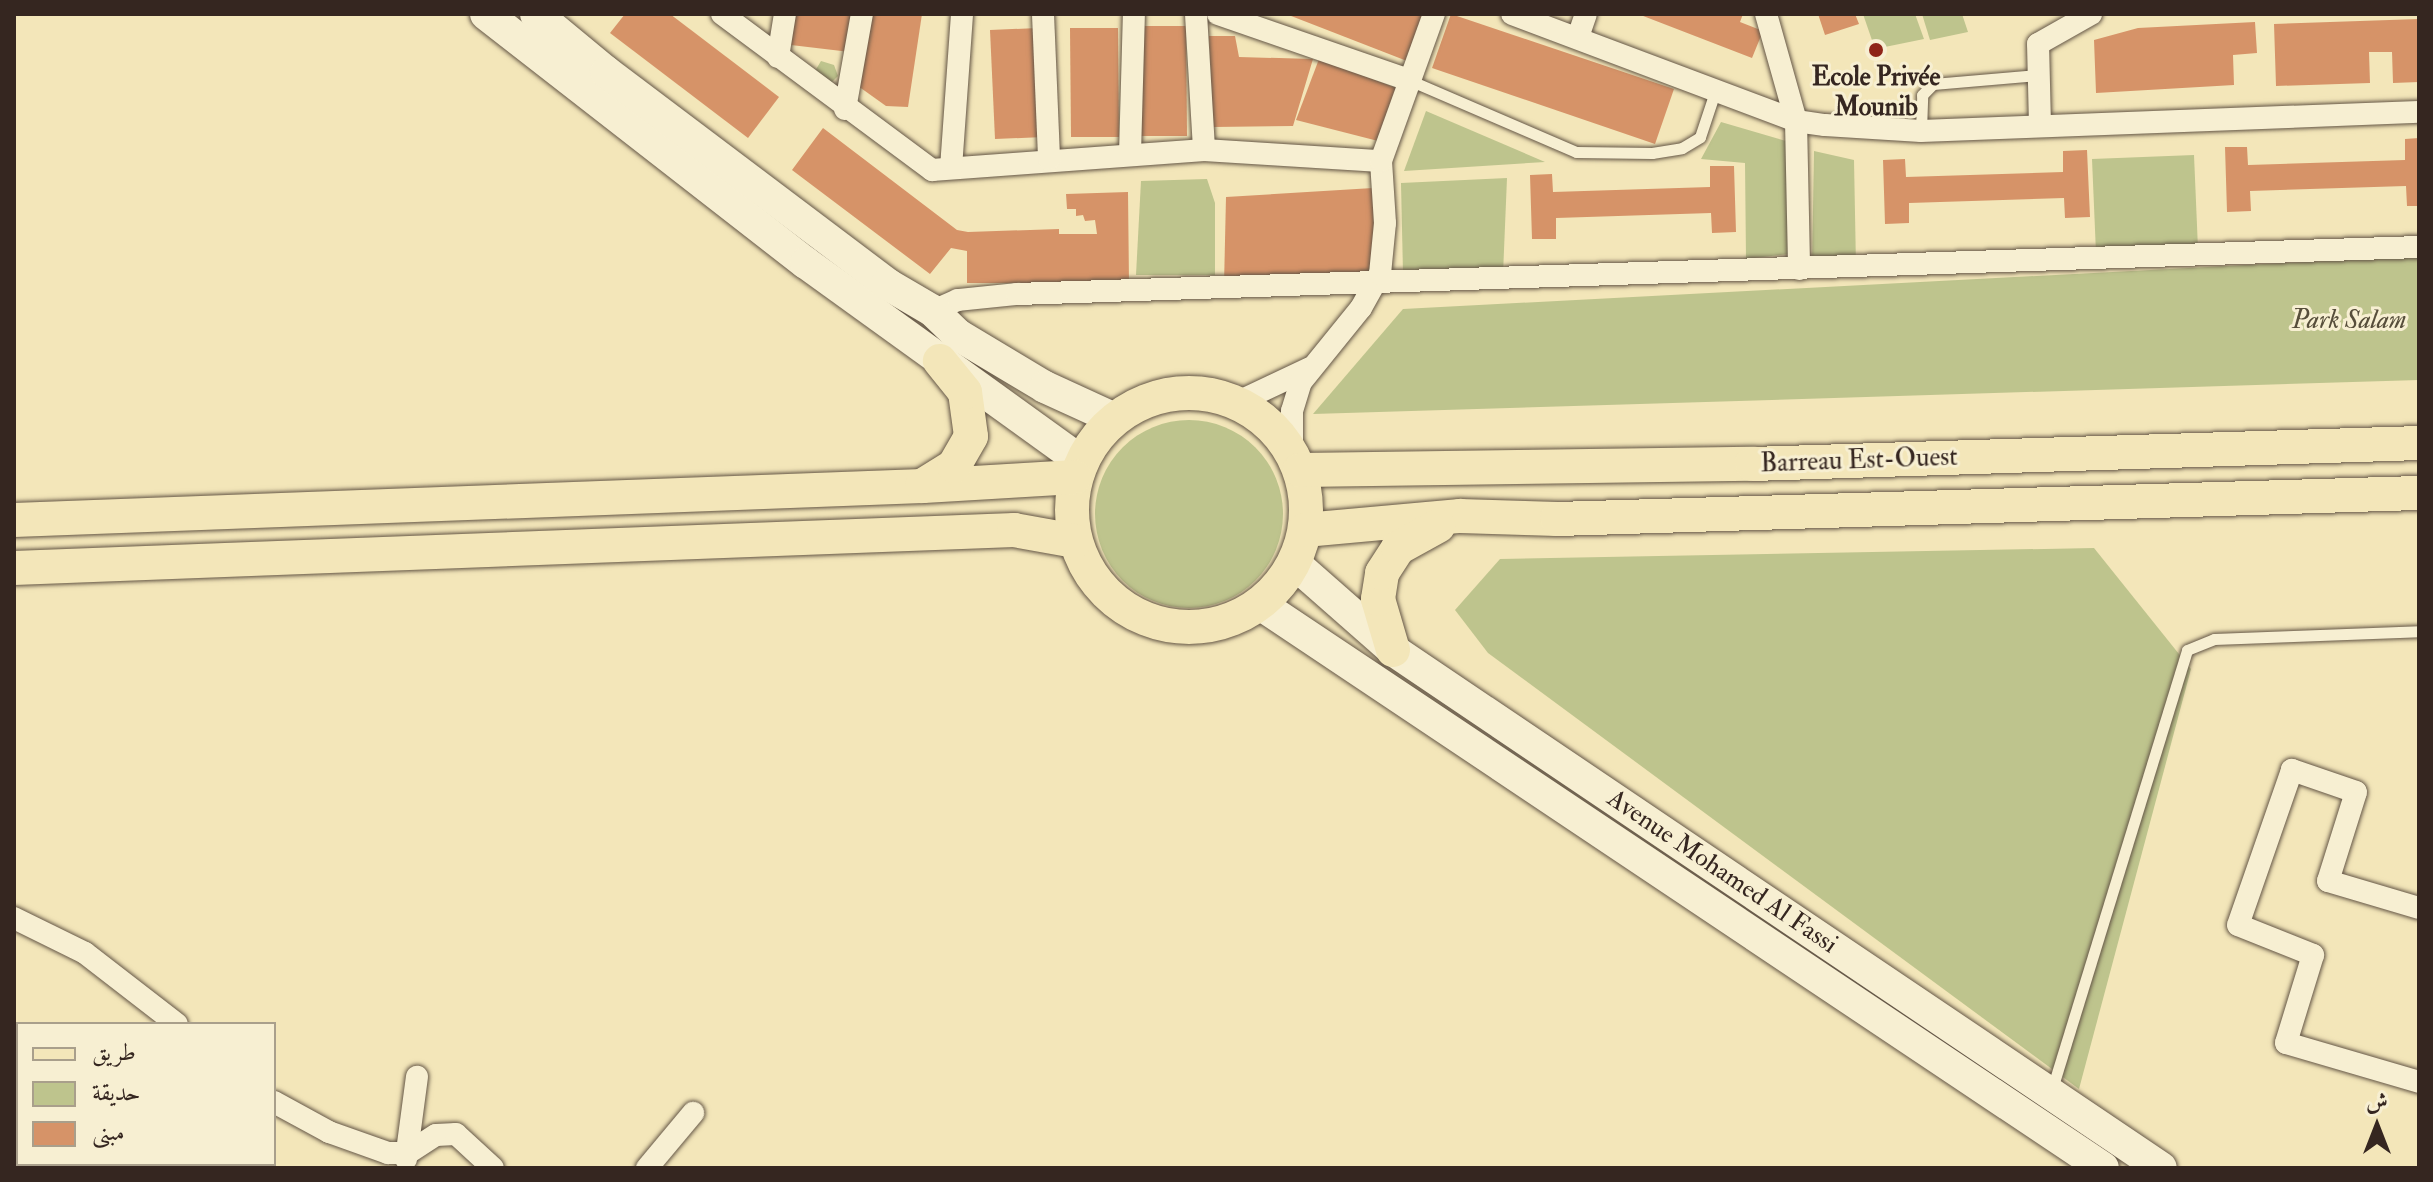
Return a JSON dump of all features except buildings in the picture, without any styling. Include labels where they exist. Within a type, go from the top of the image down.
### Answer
[{"type":"main road","points":[[922,486],[954,466],[971,436],[965,392],[940,361]]},
{"type":"main road","points":[[1201,394],[1236,403],[1268,424],[1296,462],[1305,530],[1294,563],[1260,604],[1221,623],[1159,624],[1106,593],[1075,541],[1078,470],[1115,419],[1164,396],[1201,394]]},
{"type":"main road","name":"Barreau Est-Ouest","points":[[1296,462],[1737,464],[2419,443]]},
{"type":"main road","points":[[14,520],[922,486],[1078,470]]},
{"type":"main road","name":"Barreau Est-Ouest","points":[[1305,530],[1460,516],[1557,519],[2419,493]]},
{"type":"main road","points":[[1393,650],[1378,599],[1384,567],[1406,542],[1460,516]]},
{"type":"main road","points":[[14,568],[1014,530],[1075,541]]},
{"type":"street","points":[[486,14],[1078,470]]},
{"type":"street","points":[[536,14],[762,190],[933,311],[958,335],[1012,369],[1115,419]]},
{"type":"street","points":[[722,14],[923,167],[951,168],[1204,150],[1381,161]]},
{"type":"street","points":[[778,57],[785,14]]},
{"type":"street","points":[[845,109],[862,14]]},
{"type":"street","points":[[951,168],[962,14]]},
{"type":"street","points":[[1043,14],[1049,159]]},
{"type":"street","points":[[1130,154],[1134,14]]},
{"type":"street","points":[[1196,14],[1204,150]]},
{"type":"street","points":[[1218,14],[1409,80]]},
{"type":"street","points":[[1296,462],[1292,411],[1311,367],[1361,308],[1375,280],[1383,251],[1381,161],[1434,14]]},
{"type":"street","points":[[1512,14],[1796,121],[1921,131],[2419,112]]},
{"type":"street","points":[[1578,37],[1586,14]]},
{"type":"street","points":[[1766,14],[1796,121],[1799,269]]},
{"type":"street","points":[[2040,125],[2038,44],[2091,14]]},
{"type":"street","points":[[933,311],[958,300],[1005,295],[1375,280],[1799,269],[2419,247]]},
{"type":"street","points":[[1236,403],[1311,367]]},
{"type":"street","name":"Avenue Mohamed Al Fassi","points":[[1294,563],[1393,650],[2161,1168]]},
{"type":"street","name":"Avenue Mohamed Al Fassi","points":[[1260,604],[1777,946],[2033,1124],[2103,1168]]},
{"type":"street","points":[[2419,908],[2328,881],[2356,792],[2292,770],[2238,925],[2313,955],[2286,1043],[2419,1082]]},
{"type":"street","points":[[14,918],[85,953],[174,1022]]},
{"type":"street","points":[[405,1161],[417,1077]]},
{"type":"street","points":[[276,1103],[340,1136],[405,1161]]},
{"type":"street","points":[[647,1168],[693,1113]]},
{"type":"street","points":[[405,1161],[436,1135],[456,1134],[493,1168]]},
{"type":"lane","points":[[1921,131],[1922,95],[1933,84],[2038,75]]},
{"type":"lane","points":[[1409,80],[1576,152],[1652,153],[1682,148],[1700,137],[1716,89]]},
{"type":"lane","points":[[2033,1124],[2050,1096],[2187,650],[2214,639],[2419,631]]},
{"type":"green space","points":[[1863,14],[1915,14],[1924,39],[1875,49]]},
{"type":"green space","points":[[1922,14],[1962,14],[1968,32],[1930,40]]},
{"type":"green space","points":[[821,61],[834,65],[838,76],[829,85],[812,76]]},
{"type":"green space","points":[[1426,111],[1545,162],[1404,171]]},
{"type":"green space","points":[[1721,122],[1786,141],[1789,254],[1746,259],[1745,163],[1701,159]]},
{"type":"green space","points":[[1814,151],[1854,160],[1856,266],[1812,269]]},
{"type":"green space","points":[[2194,155],[2198,249],[2096,253],[2092,159]]},
{"type":"green space","points":[[1507,178],[1503,274],[1403,273],[1401,183]]},
{"type":"green space","points":[[1207,179],[1215,203],[1215,275],[1136,275],[1141,181]]},
{"type":"green space","name":"Park Salam","points":[[2419,256],[2419,380],[1313,414],[1403,309]]},
{"type":"green space","points":[[1189,420],[1207,421],[1225,427],[1256,447],[1276,478],[1282,496],[1282,532],[1276,550],[1256,581],[1225,601],[1207,607],[1189,608],[1171,607],[1153,601],[1122,581],[1102,550],[1096,532],[1095,514],[1096,496],[1102,478],[1122,447],[1153,427],[1171,421]]},
{"type":"green space","points":[[2094,548],[2191,669],[2079,1089],[1488,653],[1455,610],[1500,559]]},
{"type":"place","name":"Ecole Privée Mounib","points":[[1876,50]]}]
